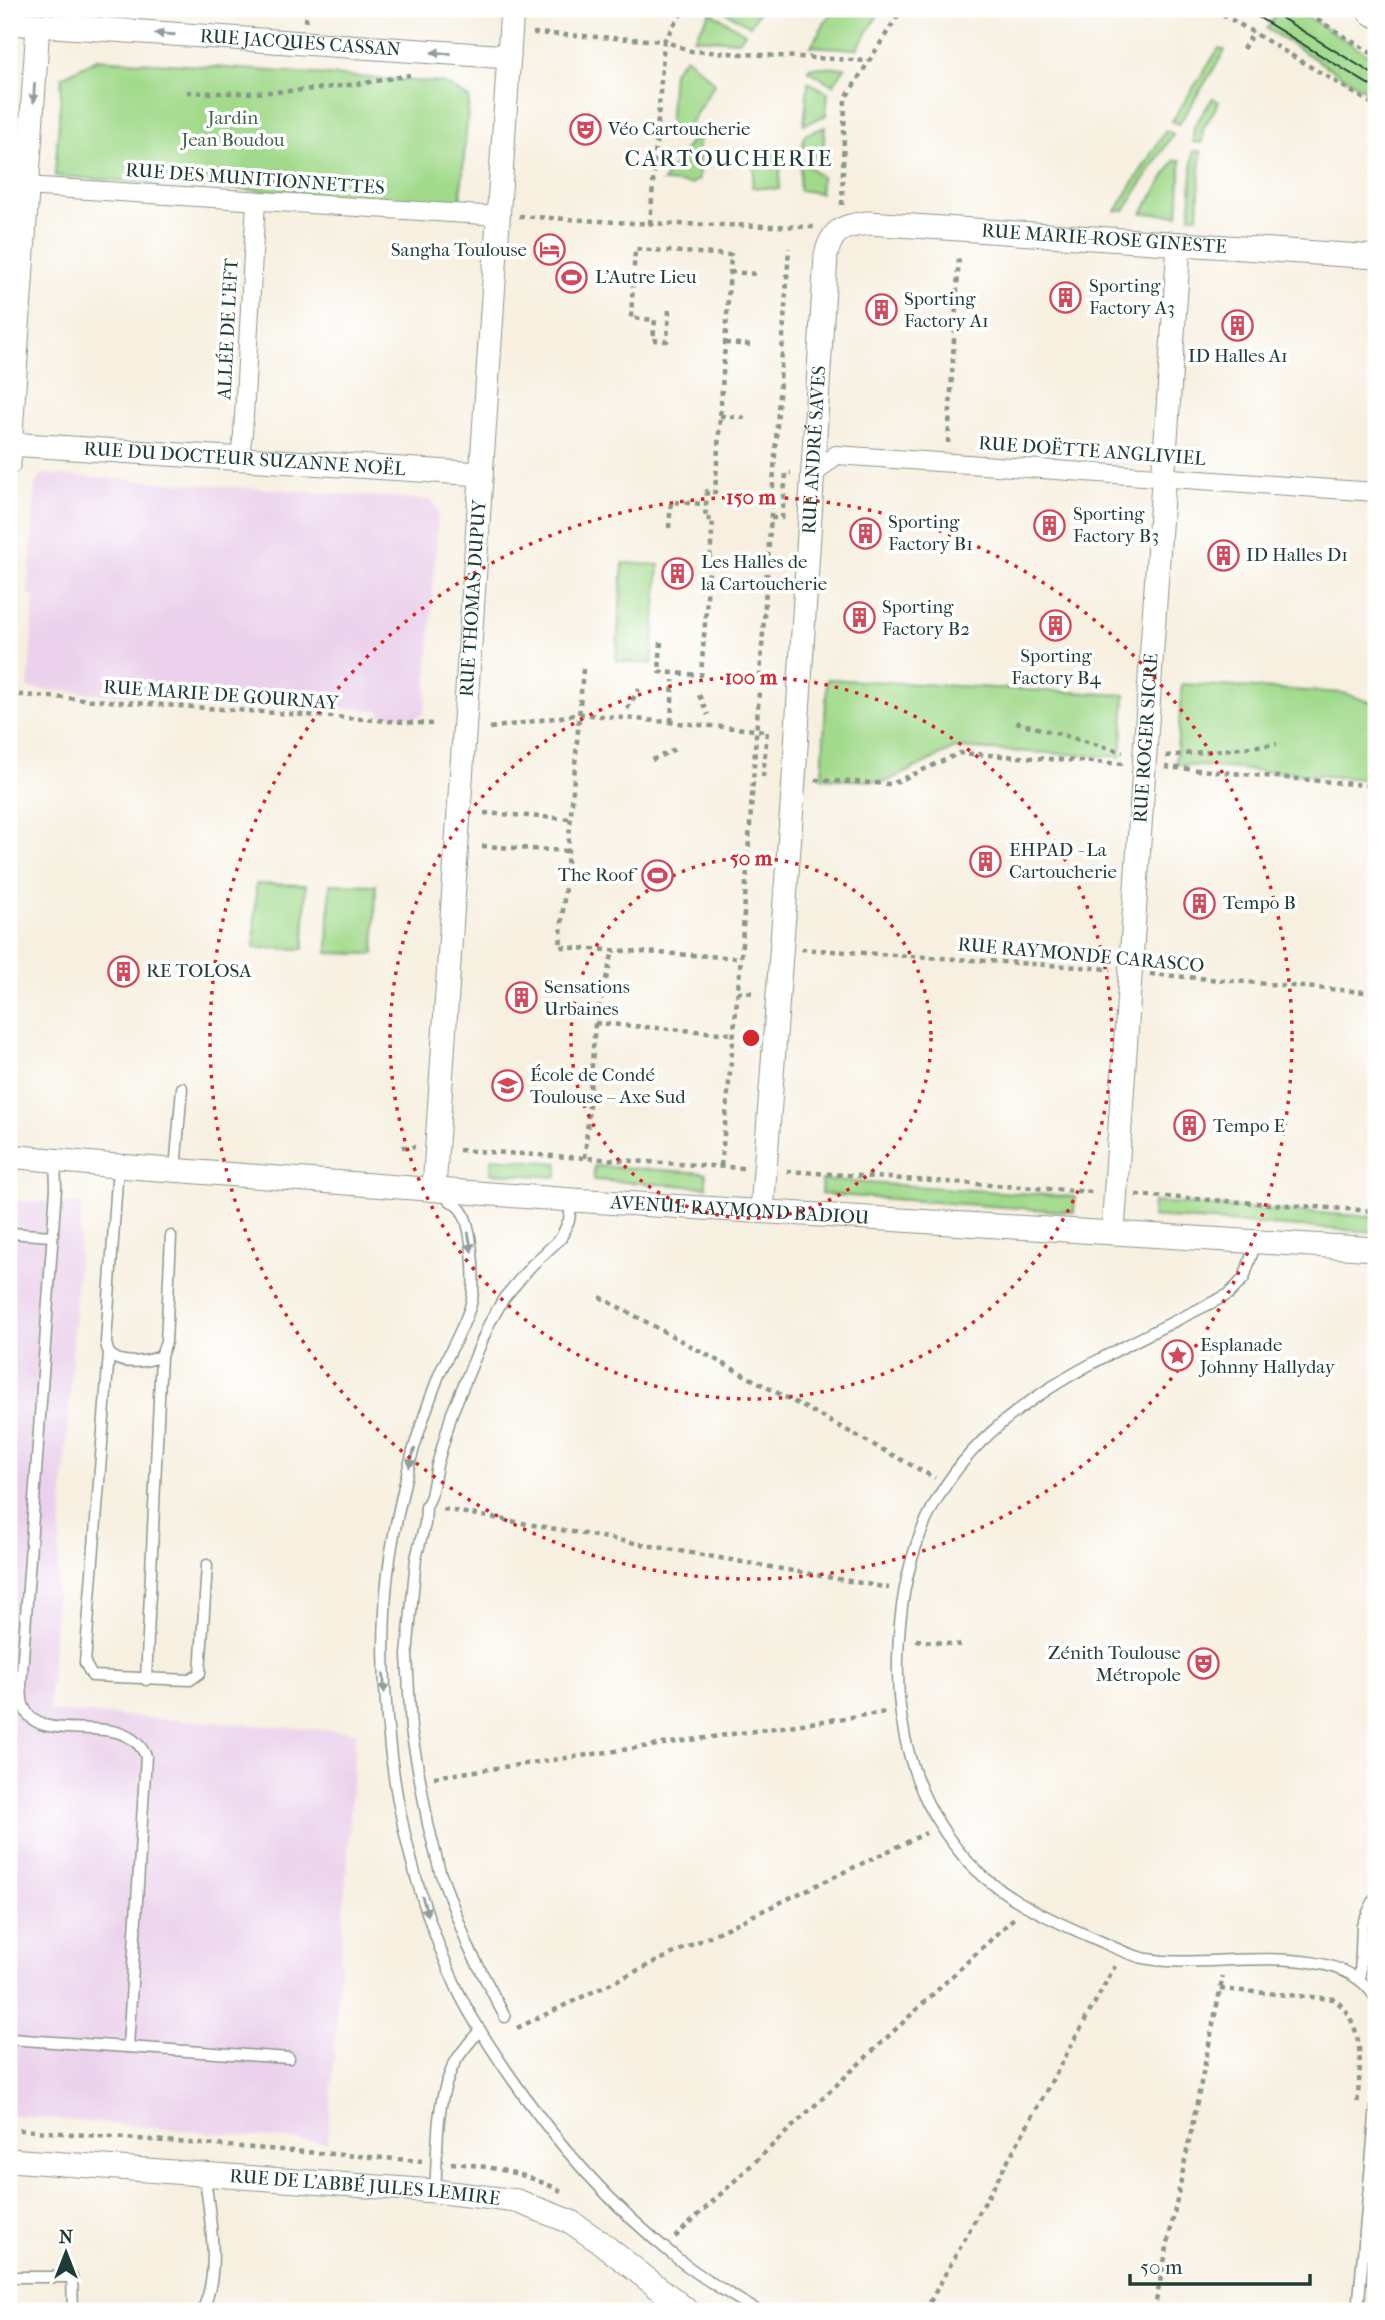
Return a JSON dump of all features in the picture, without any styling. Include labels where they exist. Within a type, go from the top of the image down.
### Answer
[{"type":"street","name":"RUE THOMAS DUPUY","points":[[434,1189],[512,9]]},
{"type":"street","name":"RUE JACQUES CASSAN","points":[[9,23],[509,57]]},
{"type":"street","points":[[9,463],[19,185],[38,25]]},
{"type":"street","name":"RUE DES MUNITIONNETTES","points":[[19,185],[499,216]]},
{"type":"street","name":"ALLÉE DE L'EFT","points":[[239,460],[243,434],[256,201]]},
{"type":"street","name":"RUE MARIE-ROSE GINESTE","points":[[828,225],[868,223],[1376,257]]},
{"type":"street","name":"RUE ANDRÉ SAVES","points":[[762,1211],[782,948],[828,225]]},
{"type":"street","name":"RUE ROGER SICRE","points":[[1113,1231],[1179,244]]},
{"type":"street","name":"RUE DU DOCTEUR SUZANNE NOËL","points":[[9,444],[481,474]]},
{"type":"street","name":"RUE DOËTTE ANGLIVIEL","points":[[813,475],[836,455],[1376,492]]},
{"type":"street","name":"AVENUE RAYMOND BADIOU","points":[[9,1156],[56,1165]]},
{"type":"street","name":"AVENUE RAYMOND BADIOU","points":[[9,1168],[111,1166],[176,1160],[434,1189],[572,1200],[1376,1249]]},
{"type":"street","name":"RUE DE L'ABBÉ JULES LEMIRE","points":[[9,2161],[435,2191],[517,2201],[571,2222],[688,2311]]},
{"type":"lane","points":[[176,1160],[182,1088]]},
{"type":"lane","points":[[56,1165],[21,1686],[23,1706],[30,1718],[46,1726],[120,1731],[132,1736],[142,1746],[146,1756],[128,2047]]},
{"type":"lane","points":[[111,1166],[106,1342],[109,1353],[85,1663],[92,1676],[190,1681],[200,1673],[207,1565]]},
{"type":"lane","points":[[434,1189],[463,1211],[474,1265],[471,1304],[439,1375],[403,1491],[385,1609],[383,1674],[388,1741],[404,1835],[429,1920],[460,1994],[517,2086],[590,2178],[665,2248],[706,2280],[758,2311]]},
{"type":"lane","points":[[505,2017],[478,1967],[452,1908],[440,1872],[411,1730],[407,1655],[416,1558],[436,1465],[452,1413],[489,1324],[504,1298],[531,1266],[561,1238],[569,1220],[572,1200]]},
{"type":"lane","points":[[9,1233],[52,1236]]},
{"type":"lane","points":[[146,1680],[161,1356],[166,1342],[171,1236]]},
{"type":"lane","points":[[1256,1242],[1244,1278],[1229,1294],[1059,1381],[1006,1419],[977,1444],[946,1484],[922,1527],[910,1559],[903,1591],[898,1639],[900,1709],[907,1750],[926,1802],[940,1826],[971,1865],[1001,1890],[1027,1906],[1123,1952],[1142,1958],[1270,1959],[1331,1966],[1360,1979],[1371,1989],[1376,1999]]},
{"type":"lane","points":[[109,1353],[119,1360],[150,1361],[161,1356]]},
{"type":"lane","points":[[1360,1979],[1362,1925],[1376,1896]]},
{"type":"lane","points":[[435,2191],[440,2110],[449,2076],[460,2055],[480,2030]]},
{"type":"lane","points":[[9,2039],[289,2058]]},
{"type":"lane","points":[[1358,2311],[1376,2106]]},
{"type":"lane","points":[[202,2311],[211,2283],[213,2260],[205,2175]]},
{"type":"lane","points":[[9,2277],[72,2277],[73,2311]]},
{"type":"path","points":[[650,224],[664,41],[684,9]]},
{"type":"path","points":[[499,216],[650,224],[828,225],[843,203],[845,99],[902,9]]},
{"type":"path","points":[[1214,9],[1376,106]]},
{"type":"path","points":[[1300,9],[1376,56]]},
{"type":"path","points":[[1243,49],[1254,32]]},
{"type":"path","points":[[529,33],[664,41],[691,51],[869,61]]},
{"type":"path","points":[[187,92],[231,95],[330,88],[414,74]]},
{"type":"path","points":[[721,1166],[757,730],[789,248]]},
{"type":"path","points":[[661,642],[659,672],[701,675],[713,519],[705,519],[706,504],[707,491],[715,492],[732,255],[635,249],[631,318],[654,320],[653,340],[667,341],[669,310]]},
{"type":"path","points":[[947,462],[959,256]]},
{"type":"path","points":[[730,272],[758,274]]},
{"type":"path","points":[[725,342],[754,345]]},
{"type":"path","points":[[720,415],[748,418]]},
{"type":"path","points":[[669,528],[671,502],[706,504]]},
{"type":"path","points":[[583,669],[560,947],[740,958]]},
{"type":"path","points":[[671,722],[673,680]]},
{"type":"path","points":[[627,709],[639,690]]},
{"type":"path","name":"RUE MARIE DE GOURNAY","points":[[9,694],[432,724]]},
{"type":"path","points":[[699,695],[708,716]]},
{"type":"path","points":[[490,728],[580,714],[767,731],[763,777]]},
{"type":"path","points":[[653,760],[675,749]]},
{"type":"path","points":[[815,780],[892,785],[960,753],[1144,765],[1376,786]]},
{"type":"path","points":[[484,813],[571,819]]},
{"type":"path","points":[[482,846],[569,851]]},
{"type":"path","name":"RUE RAYMONDE CARASCO","points":[[782,948],[1130,971],[1151,975],[1376,993]]},
{"type":"path","points":[[584,1158],[595,1023],[613,951]]},
{"type":"path","points":[[595,1023],[734,1034]]},
{"type":"path","points":[[402,1147],[721,1166],[1376,1212]]},
{"type":"path","points":[[600,1297],[946,1484]]},
{"type":"path","points":[[426,1507],[903,1591]]},
{"type":"path","points":[[898,1639],[960,1645]]},
{"type":"path","points":[[421,1779],[900,1709]]},
{"type":"path","points":[[488,2042],[940,1826]]},
{"type":"path","points":[[665,2248],[1027,1906]]},
{"type":"path","points":[[925,2311],[1123,1952]]},
{"type":"path","points":[[1154,2311],[1226,1960]]},
{"type":"path","points":[[1220,1989],[1334,1999],[1346,2009],[1356,2031],[1360,2058],[1356,2111]]},
{"type":"path","points":[[9,2129],[27,2130]]},
{"type":"shaded area","points":[[44,474],[431,500],[437,507],[438,514],[423,715],[381,715],[380,710],[28,689],[34,596],[28,595],[35,486],[39,477]]},
{"type":"shaded area","points":[[9,1200],[82,1204],[49,1711],[356,1732],[328,2143],[9,2115]]},
{"type":"green space","points":[[720,9],[760,9],[750,26]]},
{"type":"green space","points":[[833,9],[881,10],[857,49],[811,46]]},
{"type":"green space","points":[[1279,9],[1294,9],[1376,59],[1376,97],[1267,29]]},
{"type":"green space","points":[[711,12],[745,33],[739,41],[694,38]]},
{"type":"green space","points":[[1219,48],[1225,51],[1179,124],[1172,121]]},
{"type":"green space","points":[[686,57],[715,83],[686,130],[669,130],[673,71]]},
{"type":"green space","name":"Jardin Jean Boudou","points":[[97,59],[443,83],[469,98],[460,205],[55,176],[62,77]]},
{"type":"green space","points":[[811,67],[845,68],[833,85],[808,70]]},
{"type":"green space","points":[[808,82],[828,92],[826,115],[804,125]]},
{"type":"green space","points":[[1213,98],[1219,102],[1203,129],[1202,143],[1193,142],[1194,126]]},
{"type":"green space","points":[[825,127],[822,163],[803,146],[804,135]]},
{"type":"green space","points":[[1166,130],[1173,134],[1124,211],[1116,211]]},
{"type":"green space","points":[[692,139],[699,139],[699,179],[691,184],[663,182]]},
{"type":"green space","points":[[782,148],[779,189],[752,187],[755,163]]},
{"type":"green space","points":[[1193,151],[1201,151],[1198,216],[1190,216]]},
{"type":"green space","points":[[801,160],[821,177],[820,193],[799,190]]},
{"type":"green space","points":[[1175,160],[1181,160],[1178,215],[1142,213]]},
{"type":"green space","points":[[623,563],[659,565],[652,664],[616,661]]},
{"type":"green space","points":[[827,679],[1125,695],[1121,757],[955,748],[886,782],[822,778]]},
{"type":"green space","points":[[1182,684],[1343,693],[1376,704],[1376,780],[1176,764]]},
{"type":"green space","points":[[256,884],[306,885],[304,949],[254,948]]},
{"type":"green space","points":[[330,884],[376,885],[374,954],[328,953]]},
{"type":"green space","points":[[492,1158],[558,1163],[557,1177],[491,1173]]},
{"type":"green space","points":[[594,1166],[706,1173],[706,1187],[594,1180]]},
{"type":"green space","points":[[822,1180],[1075,1197],[1074,1212],[821,1194]]},
{"type":"green space","points":[[1153,1202],[1376,1217],[1376,1232],[1152,1217]]},
{"type":"tram line","points":[[1245,9],[1376,89]]},
{"type":"tram line","points":[[1267,9],[1376,76]]},
{"type":"place","name":"Véo Cartoucherie","points":[[585,129]]},
{"type":"place","name":"Sangha Toulouse","points":[[550,250]]},
{"type":"place","name":"L'Autre Lieu","points":[[572,277]]},
{"type":"place","name":"Sporting Factory A3","points":[[1066,297]]},
{"type":"place","name":"Sporting Factory A1","points":[[881,310]]},
{"type":"place","name":"ID Halles A1","points":[[1238,325]]},
{"type":"place","name":"Sporting Factory B3","points":[[1050,525]]},
{"type":"place","name":"Sporting Factory B1","points":[[865,533]]},
{"type":"place","name":"ID Halles D1","points":[[1223,555]]},
{"type":"place","name":"Les Halles de la Cartoucherie","points":[[678,573]]},
{"type":"place","name":"Sporting Factory B2","points":[[859,618]]},
{"type":"place","name":"Sporting Factory B4","points":[[1056,625]]},
{"type":"place","name":"EHPAD - La Cartoucherie","points":[[986,861]]},
{"type":"place","name":"The Roof","points":[[657,875]]},
{"type":"place","name":"Tempo B","points":[[1200,903]]},
{"type":"place","name":"RE TOLOSA","points":[[123,971]]},
{"type":"place","name":"Sensations Urbaines","points":[[521,998]]},
{"type":"place","name":"École de Condé Toulouse – Axe Sud","points":[[507,1086]]},
{"type":"place","name":"Tempo E","points":[[1190,1126]]},
{"type":"place","name":"Esplanade Johnny Hallyday","points":[[1177,1356]]},
{"type":"place","name":"Zénith Toulouse Métropole","points":[[1204,1664]]},
{"type":"district","name":"CARTOUCHERIE","points":[[729,158]]}]
